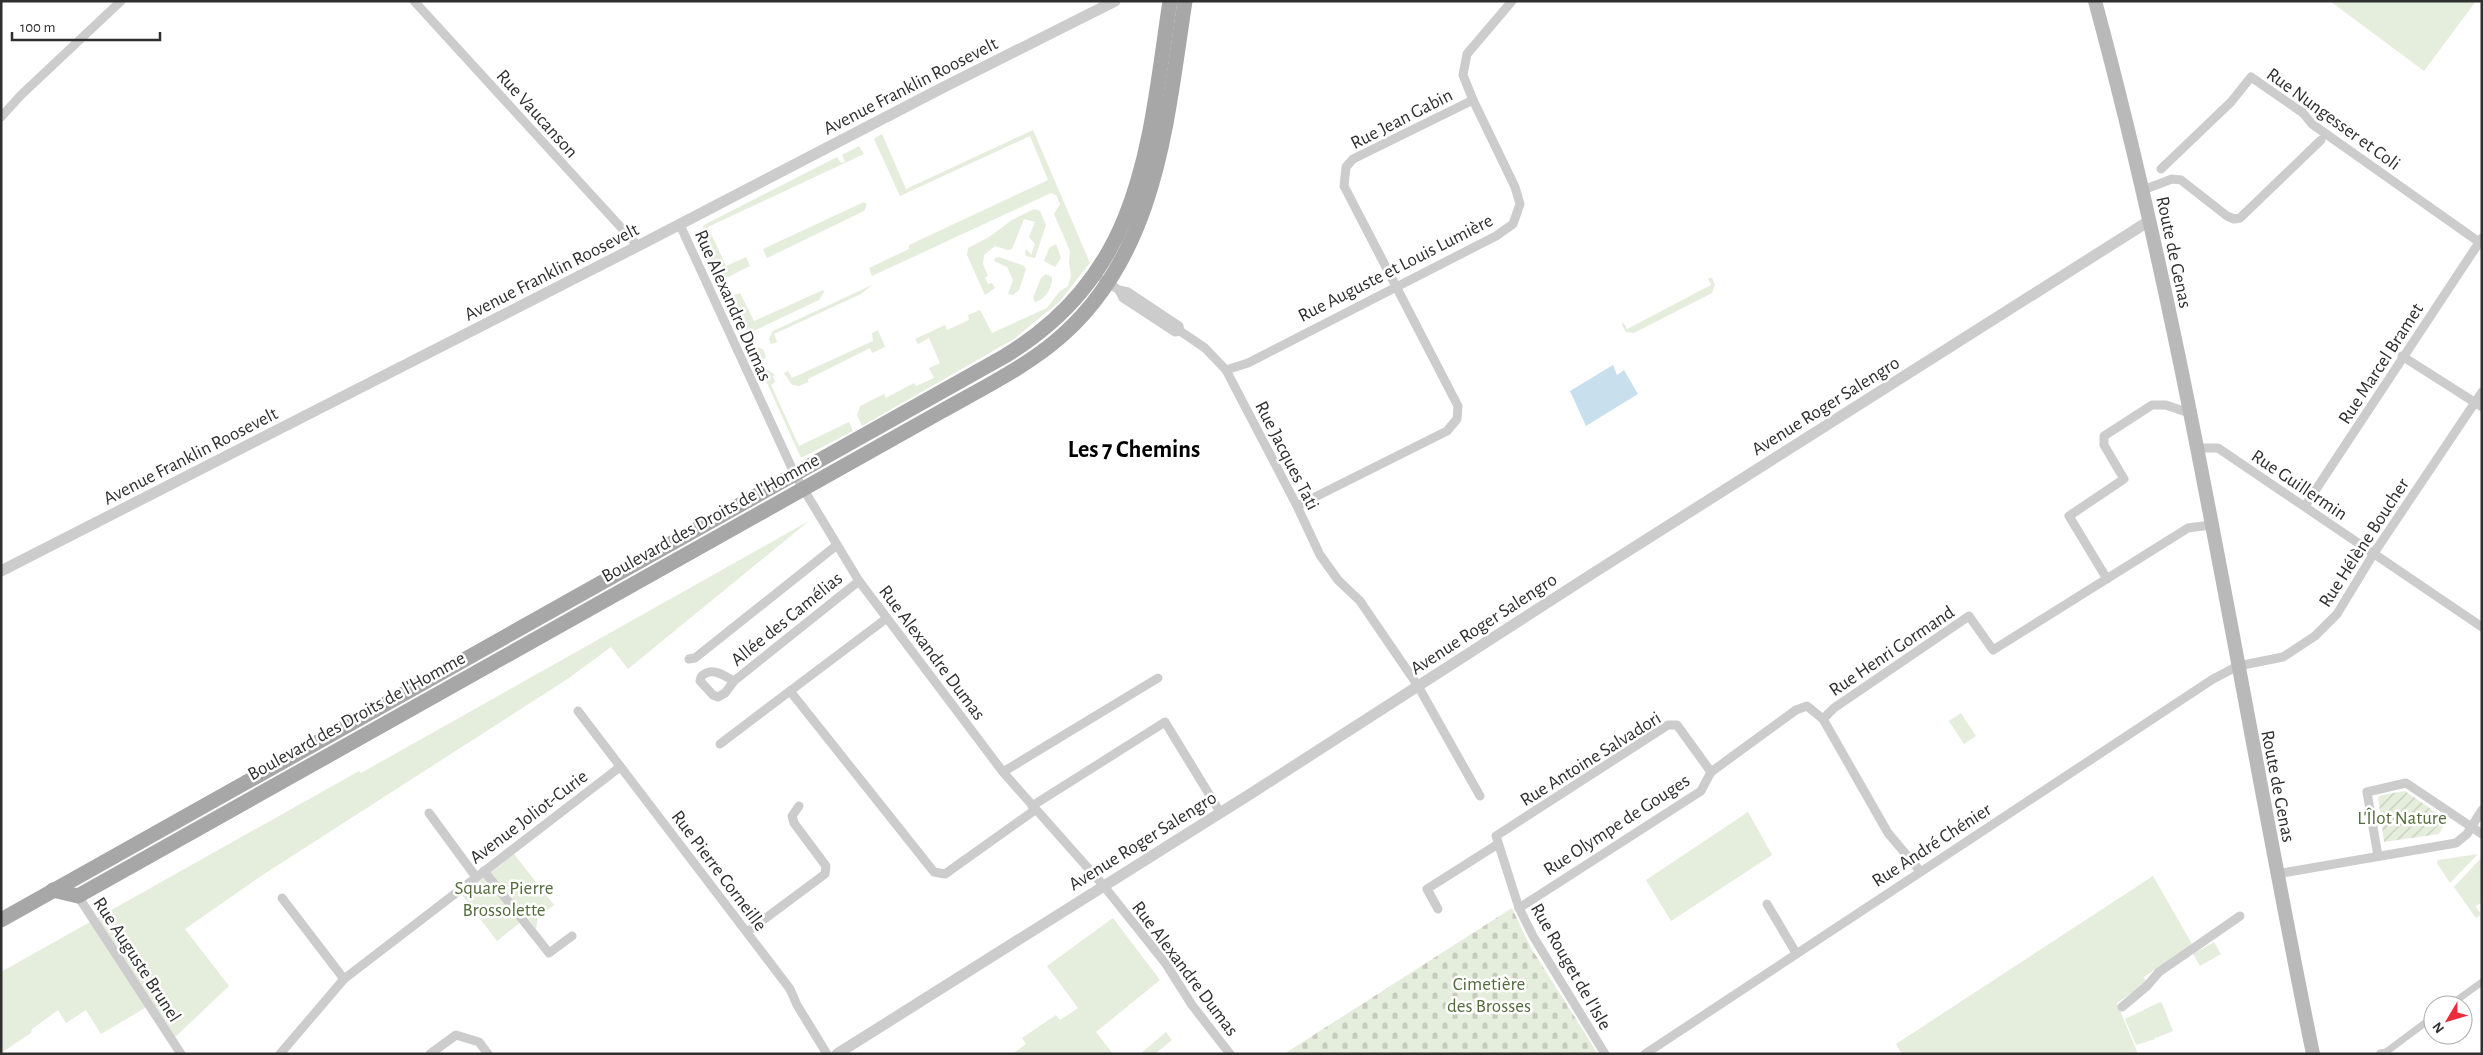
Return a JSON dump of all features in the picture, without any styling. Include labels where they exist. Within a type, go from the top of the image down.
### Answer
[{"type":"main road","name":"Boulevard des Droits de l'Homme","points":[[1107,283],[1122,226],[1142,172],[1170,1]]},
{"type":"main road","name":"Boulevard des Droits de l'Homme","points":[[78,896],[798,482],[1021,346],[1068,307],[1107,283],[1132,237],[1154,184],[1185,1]]},
{"type":"main road","name":"Route de Genas","points":[[2095,1],[2122,100],[2143,190],[2196,448],[2313,1054]]},
{"type":"main road","name":"Route de Genas","points":[[2104,1],[2122,100]]},
{"type":"main road","name":"Boulevard des Droits de l'Homme","points":[[1,920],[406,690],[798,482]]},
{"type":"main road","points":[[53,890],[78,896]]},
{"type":"street","points":[[1,117],[21,95],[121,1]]},
{"type":"street","name":"Rue Vaucanson","points":[[414,1],[638,246]]},
{"type":"street","name":"Avenue Franklin Roosevelt","points":[[1,571],[680,225],[940,88],[1115,1]]},
{"type":"street","points":[[2100,1],[2111,33]]},
{"type":"street","name":"Rue Auguste et Louis Lumière","points":[[1226,370],[1248,363],[1395,286],[1496,236],[1513,224],[1520,204],[1515,187],[1472,100],[1463,75],[1467,54],[1511,2]]},
{"type":"street","name":"Rue Nungesser et Coli","points":[[2161,169],[2231,102],[2251,76],[2303,114],[2312,124],[2480,240]]},
{"type":"street","name":"Rue Jean Gabin","points":[[1395,286],[1344,186],[1346,167],[1353,160],[1472,100]]},
{"type":"street","name":"Rue Nungesser et Coli","points":[[2143,190],[2172,179],[2181,180],[2228,216],[2234,219],[2240,218],[2321,140]]},
{"type":"street","name":"Avenue Roger Salengro","points":[[837,1054],[2149,221]]},
{"type":"street","name":"Rue Alexandre Dumas","points":[[680,225],[798,482],[859,581],[1003,772],[1102,885],[1166,964],[1192,1004],[1230,1054]]},
{"type":"street","name":"Rue Marcel Bramet","points":[[2304,506],[2480,240]]},
{"type":"street","name":"Rue Jacques Tati","points":[[1107,283],[1128,292],[1179,326],[1180,331],[1205,348],[1226,370],[1297,506],[1320,555],[1338,580],[1360,601],[1418,686]]},
{"type":"street","points":[[1297,506],[1447,431],[1457,419],[1458,406],[1395,286]]},
{"type":"street","points":[[2402,356],[2478,405]]},
{"type":"street","name":"Rue Hélène Boucher","points":[[2238,666],[2283,657],[2315,636],[2337,614],[2374,553],[2478,405],[2482,392]]},
{"type":"street","points":[[2189,413],[2166,405],[2152,405],[2104,436],[2104,445],[2124,479],[2069,516],[2107,579],[2188,528],[2210,525]]},
{"type":"street","name":"Rue Guillermin","points":[[2196,448],[2218,448],[2482,627]]},
{"type":"street","points":[[688,659],[695,658],[836,545]]},
{"type":"street","name":"Rue Henri Gormand","points":[[1920,871],[1888,833],[1823,718],[1840,703],[1970,616],[1994,650],[2107,579]]},
{"type":"street","name":"Allée des Camélias","points":[[734,681],[859,581]]},
{"type":"street","points":[[720,744],[887,618]]},
{"type":"street","name":"Rue André Chénier","points":[[1645,1054],[2213,679],[2238,666]]},
{"type":"street","points":[[1003,772],[1158,678]]},
{"type":"street","points":[[1418,686],[1480,796]]},
{"type":"street","points":[[790,691],[934,872],[945,874],[1034,808],[1164,722],[1220,812]]},
{"type":"street","name":"Rue Olympe de Gouges","points":[[1519,908],[1701,791],[1711,772],[1796,710],[1807,706],[1823,718]]},
{"type":"street","name":"Rue Pierre Corneille","points":[[578,711],[790,989],[827,1054]]},
{"type":"street","name":"Rue Antoine Salvadori","points":[[1497,840],[1668,725],[1677,725],[1711,772]]},
{"type":"street","name":"Avenue Joliot-Curie","points":[[280,1054],[344,979],[620,767]]},
{"type":"street","points":[[2378,856],[2367,792],[2406,782],[2482,834]]},
{"type":"street","points":[[746,932],[825,874],[826,866],[794,823],[792,816],[799,806]]},
{"type":"street","points":[[2277,874],[2456,843],[2462,840],[2482,810]]},
{"type":"street","points":[[429,813],[476,877]]},
{"type":"street","points":[[1438,909],[1427,889],[1497,840]]},
{"type":"street","name":"Rue Rouget de l'Isle","points":[[1497,840],[1519,908],[1533,936],[1605,1054]]},
{"type":"street","points":[[484,871],[549,953],[572,936]]},
{"type":"street","name":"Rue Auguste Brunel","points":[[70,881],[181,1054]]},
{"type":"street","points":[[282,898],[344,979]]},
{"type":"street","points":[[1766,904],[1796,953]]},
{"type":"street","points":[[2122,1007],[2147,986],[2159,972],[2240,916]]},
{"type":"street","points":[[2464,995],[2482,982]]},
{"type":"street","points":[[2380,1053],[2386,1052],[2423,1024]]},
{"type":"street","points":[[430,1054],[456,1035],[479,1042],[488,1054]]},
{"type":"green space","points":[[2330,1],[2476,1],[2424,71]]},
{"type":"green space","points":[[1033,130],[1090,263],[1060,301],[1014,339],[862,426],[857,415],[860,406],[884,394],[886,398],[914,383],[916,386],[934,378],[929,368],[940,363],[929,338],[918,344],[915,339],[945,325],[947,330],[969,320],[968,315],[980,310],[992,333],[1047,308],[1059,292],[1068,286],[1071,276],[1070,251],[1054,214],[1060,204],[1056,195],[1051,193],[872,276],[869,268],[909,249],[909,245],[1048,180],[1030,136],[900,196],[874,139],[882,134],[906,189]]},
{"type":"green space","points":[[859,146],[864,154],[708,227],[726,266],[746,257],[750,266],[724,279],[731,296],[740,293],[754,321],[823,290],[824,292],[819,300],[747,334],[753,346],[763,349],[766,357],[758,363],[700,236],[704,225],[837,157],[841,163],[845,162],[842,155]]},
{"type":"green space","points":[[864,202],[867,204],[864,211],[767,258],[763,249]]},
{"type":"green space","points":[[1034,209],[1040,211],[1046,225],[1035,258],[1026,256],[1025,252],[1026,249],[1031,255],[1035,244],[1029,237],[1035,222],[1024,219],[1012,249],[1008,250],[995,246],[984,255],[983,264],[988,276],[985,278],[988,284],[992,283],[995,288],[985,295],[967,255],[968,248],[989,237],[1012,220]]},
{"type":"green space","points":[[1056,244],[1061,258],[1055,267],[1044,261],[1049,248]]},
{"type":"green space","points":[[999,257],[1024,266],[1026,269],[1019,290],[1013,295],[1008,294],[1013,280],[1007,267],[994,261],[995,258]]},
{"type":"green space","points":[[1046,274],[1052,277],[1050,289],[1042,299],[1035,302],[1033,298],[1041,278]]},
{"type":"green space","points":[[1708,278],[1712,278],[1715,285],[1712,293],[1634,333],[1626,332],[1622,325],[1623,322],[1627,329],[1711,285]]},
{"type":"green space","points":[[872,285],[861,294],[774,334],[777,342],[771,344],[769,339],[773,331]]},
{"type":"green space","points":[[878,330],[885,347],[872,353],[870,348],[808,379],[808,382],[799,386],[792,385],[784,373],[788,371],[792,378],[873,341],[872,333]]},
{"type":"green space","points":[[768,370],[775,375],[773,376],[775,382],[771,385],[799,446],[849,422],[853,431],[801,458],[762,372]]},
{"type":"green space","points":[[809,521],[628,669],[611,647],[569,678],[261,876],[185,929],[229,986],[173,1039],[150,1005],[101,1034],[86,1010],[66,1023],[58,1010],[32,1029],[31,1033],[1,1053],[1,972],[359,771],[361,773]]},
{"type":"green space","points":[[1961,713],[1976,736],[1964,744],[1949,721]]},
{"type":"green space","name":"L'Îlot Nature","points":[[2405,791],[2447,820],[2439,834],[2384,842],[2378,798],[2382,795]]},
{"type":"green space","points":[[1748,812],[1772,855],[1671,921],[1646,880]]},
{"type":"green space","name":"Square Pierre Brossolette","points":[[514,854],[554,905],[538,917],[536,929],[527,917],[497,941],[462,895]]},
{"type":"green space","points":[[2478,854],[2450,883],[2437,863],[2438,860]]},
{"type":"green space","points":[[2482,857],[2482,903],[2475,906],[2481,914],[2476,918],[2454,887]]},
{"type":"green space","points":[[2153,876],[2192,944],[2144,977],[2147,983],[2117,1003],[2138,1054],[1902,1054],[1896,1044]]},
{"type":"green space","name":"Cimetière des Brosses","points":[[1512,908],[1531,948],[1598,1054],[1284,1054]]},
{"type":"green space","points":[[1113,918],[1160,980],[1096,1032],[1113,1054],[1012,1054],[1026,1044],[1022,1038],[1056,1015],[1060,1020],[1078,1008],[1047,966]]},
{"type":"green space","points":[[2214,942],[2221,954],[2200,966],[2193,954]]},
{"type":"green space","points":[[2160,1002],[2173,1031],[2156,1038],[2155,1036],[2155,1039],[2136,1045],[2125,1019]]},
{"type":"green space","points":[[1166,1032],[1172,1040],[1155,1054],[1140,1054]]},
{"type":"water","points":[[1613,365],[1617,375],[1624,370],[1638,394],[1586,426],[1570,391]]},
{"type":"district","name":"Les 7 Chemins","points":[[1134,449]]}]
